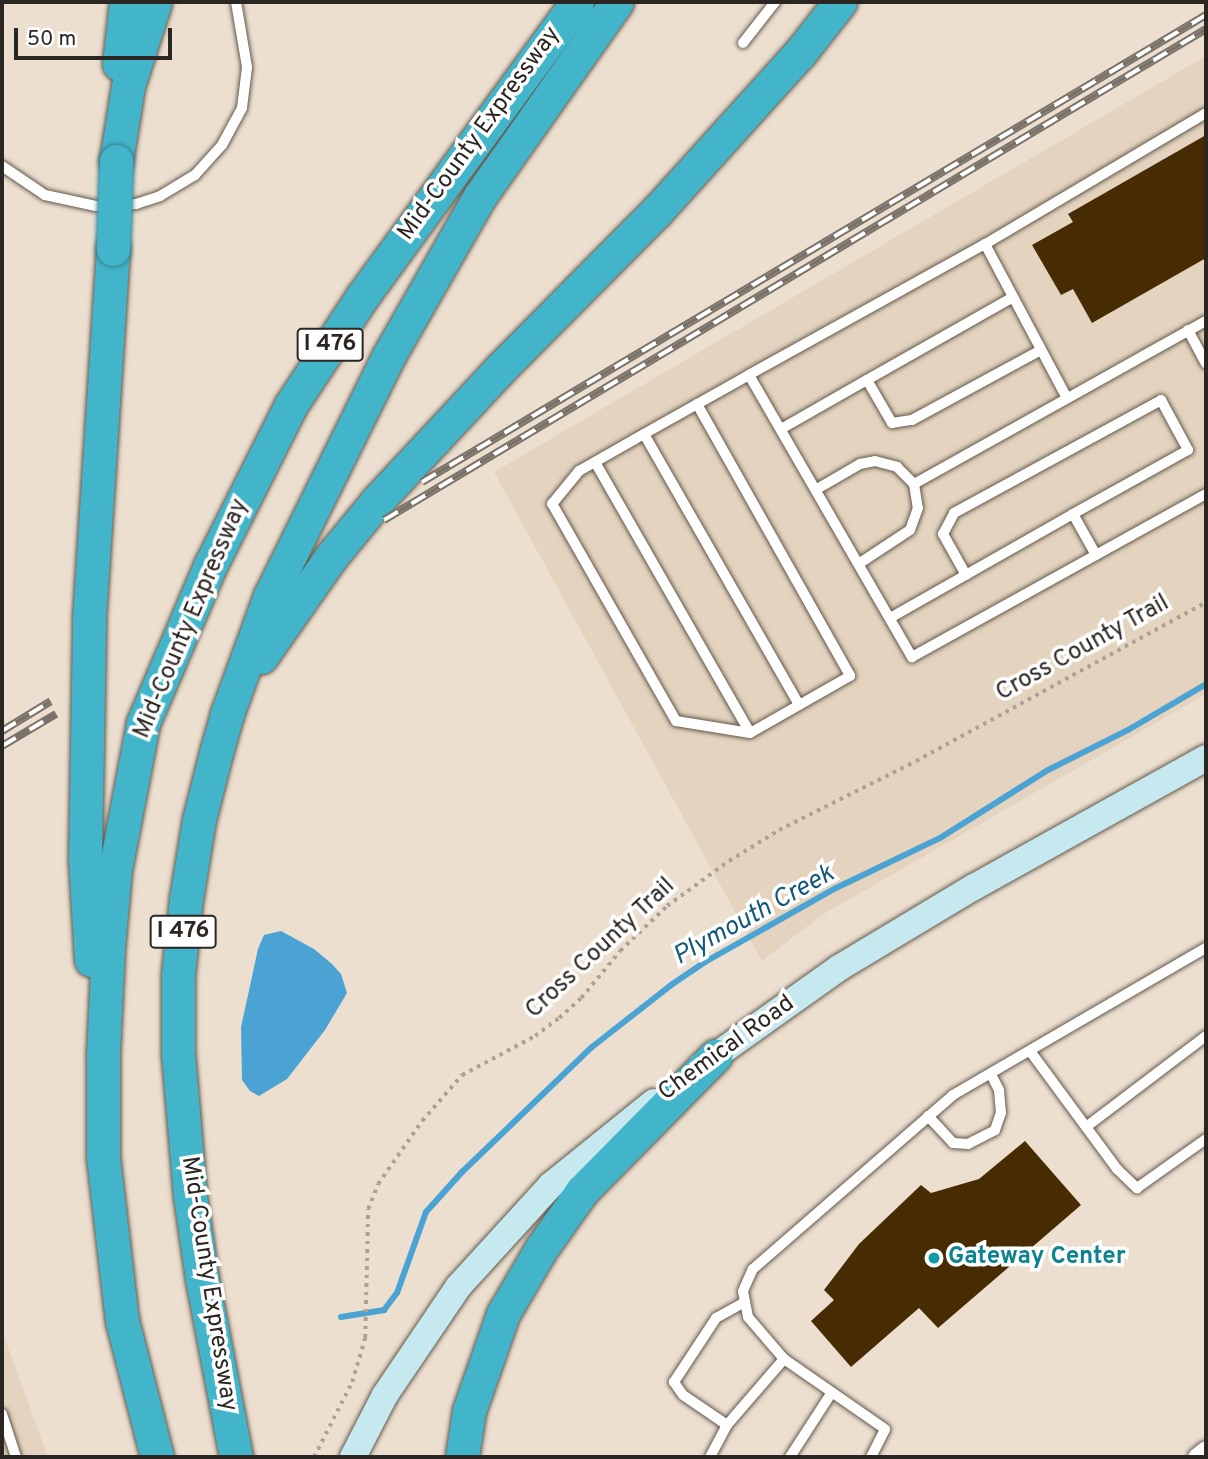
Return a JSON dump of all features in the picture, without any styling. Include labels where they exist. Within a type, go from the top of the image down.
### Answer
[{"type":"highway","points":[[103,1054],[88,936],[85,859],[89,619],[113,249],[118,73],[126,2]]},
{"type":"highway","points":[[116,161],[128,86],[155,2]]},
{"type":"highway","name":"Mid-County Expressway","points":[[157,1457],[119,1297],[103,1157],[103,1054],[115,870],[143,723],[210,566],[291,405],[362,297],[577,2]]},
{"type":"highway","name":"Mid-County Expressway","points":[[236,1457],[202,1279],[190,1196],[177,1054],[178,975],[186,900],[199,820],[227,714],[270,596],[388,357],[480,196],[617,2]]},
{"type":"highway","points":[[227,714],[274,635],[377,501],[499,370],[666,201],[800,53],[840,2]]},
{"type":"highway","points":[[462,1457],[469,1411],[503,1314],[541,1250],[582,1191],[715,1056]]},
{"type":"main road","name":"Chemical Road","points":[[352,1457],[385,1395],[458,1287],[551,1185],[607,1137],[839,968],[974,887],[1206,758]]},
{"type":"street","points":[[1197,1457],[1206,1450]]},
{"type":"lane","points":[[2,166],[45,195],[96,206],[136,204],[160,196],[195,175],[222,145],[242,108],[247,67],[236,2]]},
{"type":"lane","points":[[743,43],[775,2]]},
{"type":"lane","points":[[696,404],[850,676],[750,733],[676,721],[552,504],[579,471],[696,404],[985,244],[1206,113]]},
{"type":"lane","points":[[985,244],[1067,398]]},
{"type":"lane","points":[[781,429],[1013,297]]},
{"type":"lane","points":[[914,484],[1206,321]]},
{"type":"lane","points":[[1188,330],[1206,364]]},
{"type":"lane","points":[[867,380],[892,423],[912,420],[1041,350]]},
{"type":"lane","points":[[749,375],[912,657],[1206,494]]},
{"type":"lane","points":[[890,618],[1188,450],[1161,400],[954,513],[943,534],[966,575]]},
{"type":"lane","points":[[644,434],[799,705]]},
{"type":"lane","points":[[817,489],[860,464],[875,461],[897,467],[914,484],[918,508],[909,530],[860,563]]},
{"type":"lane","points":[[595,462],[750,733]]},
{"type":"lane","points":[[1073,514],[1096,555]]},
{"type":"lane","points":[[871,1457],[885,1429],[784,1359],[748,1317],[743,1291],[752,1269],[953,1095],[1206,948]]},
{"type":"lane","points":[[1086,1127],[1206,1036]]},
{"type":"lane","points":[[1030,1051],[1117,1169],[1137,1188],[1206,1139]]},
{"type":"lane","points":[[928,1116],[953,1143],[968,1144],[995,1130],[1001,1112],[999,1090],[991,1074]]},
{"type":"lane","points":[[727,1425],[683,1395],[674,1381],[716,1318],[745,1303]]},
{"type":"lane","points":[[710,1457],[727,1425],[784,1359]]},
{"type":"lane","points":[[790,1457],[832,1392]]},
{"type":"lane","points":[[2,1414],[16,1457]]},
{"type":"path","name":"Cross County Trail","points":[[314,1457],[352,1382],[365,1338],[368,1209],[378,1184],[422,1121],[462,1075],[535,1036],[559,1018],[581,998],[620,951],[667,906],[779,830],[916,761],[1206,602]]},
{"type":"shaded area","points":[[1206,56],[1206,694],[822,915],[762,961],[494,472]]},
{"type":"shaded area","points":[[2,1331],[48,1457],[2,1457]]},
{"type":"water","points":[[281,931],[314,949],[332,964],[341,974],[347,993],[325,1030],[287,1079],[259,1096],[250,1091],[242,1080],[241,1027],[258,949],[264,935]]},
{"type":"building","points":[[1206,135],[1206,258],[1092,323],[1073,289],[1061,295],[1032,245],[1073,222],[1068,214]]},
{"type":"building","name":"Gateway Center","points":[[1025,1141],[1081,1205],[938,1328],[919,1308],[851,1367],[811,1321],[834,1300],[824,1290],[859,1244],[921,1185],[931,1193],[979,1179]]},
{"type":"waterway","name":"Plymouth Creek","points":[[341,1317],[384,1310],[397,1293],[426,1212],[462,1172],[592,1047],[671,985],[705,962],[836,888],[940,838],[1048,770],[1128,730],[1206,684]]},
{"type":"railway","points":[[422,482],[1206,15]]},
{"type":"railway","points":[[384,520],[1206,29]]},
{"type":"railway","points":[[2,731],[51,701]]},
{"type":"railway","points":[[2,746],[56,714]]},
{"type":"place","name":"Gateway Center","points":[[934,1258]]}]
